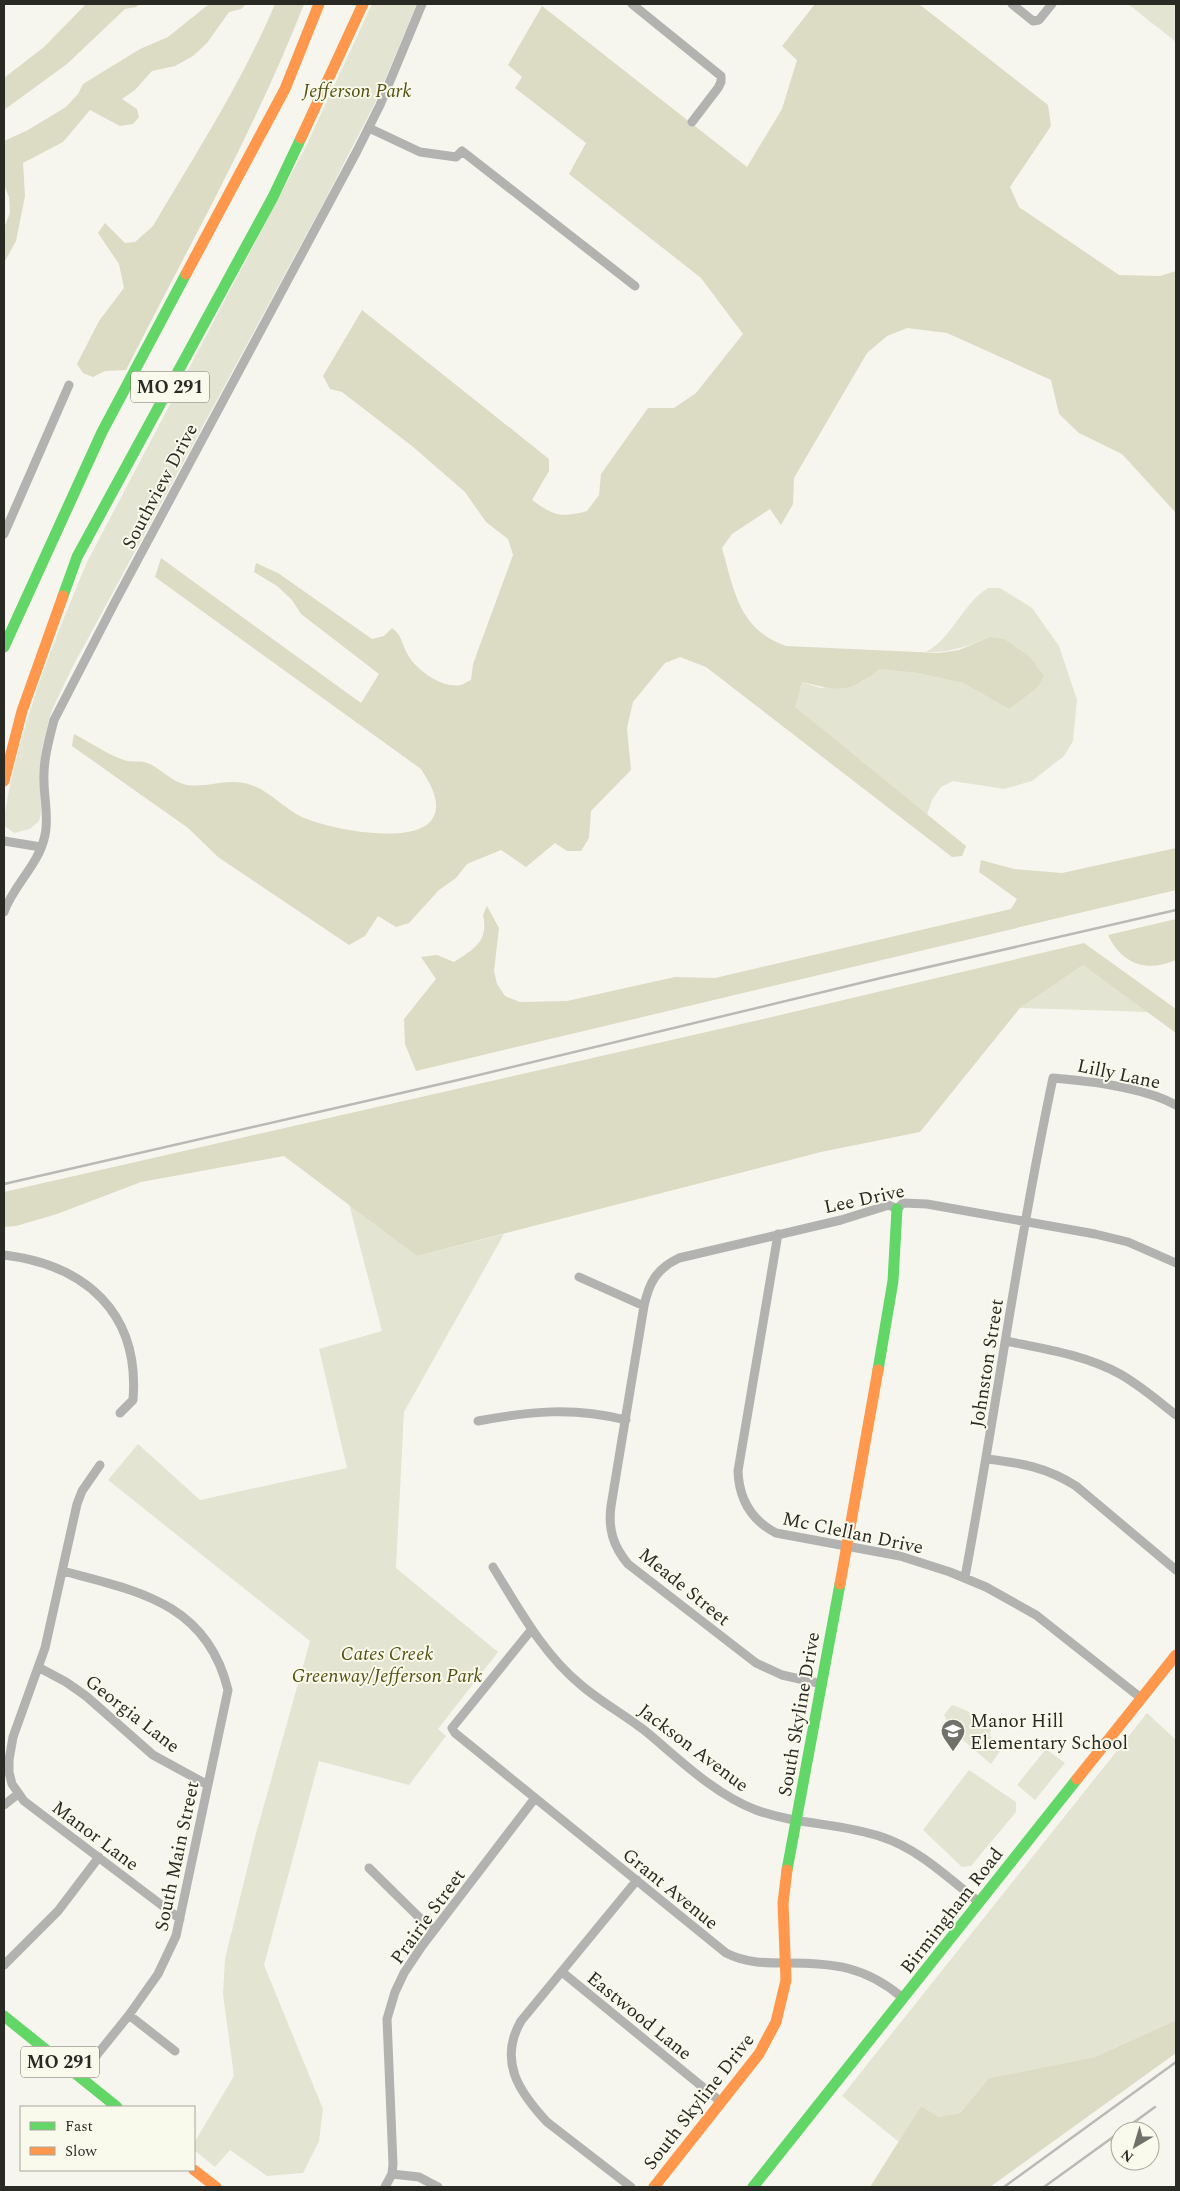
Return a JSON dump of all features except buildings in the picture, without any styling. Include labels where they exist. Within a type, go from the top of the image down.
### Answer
[{"type":"main road","name":"MO 291","points":[[4,646],[102,432],[285,89],[319,4]]},
{"type":"main road","name":"MO 291","points":[[4,781],[22,710],[77,557],[273,197],[362,4]]},
{"type":"main road","name":"South Skyline Drive","points":[[654,2187],[759,2054],[773,2029],[784,1995],[784,1903],[787,1871],[847,1546],[893,1281],[897,1209]]},
{"type":"main road","name":"Birmingham Road","points":[[753,2187],[1176,1655]]},
{"type":"main road","name":"MO 291","points":[[4,2016],[115,2106]]},
{"type":"main road","points":[[195,2171],[216,2187]]},
{"type":"street","name":"Southview Drive","points":[[4,912],[12,895],[35,861],[41,847],[47,823],[44,775],[49,737],[54,720],[106,619],[369,128],[422,4]]},
{"type":"street","points":[[632,4],[721,76],[718,88],[692,122]]},
{"type":"street","points":[[1012,4],[1033,21],[1039,20],[1052,4]]},
{"type":"street","points":[[369,128],[420,152],[456,157],[462,151],[635,286]]},
{"type":"street","points":[[4,534],[69,385]]},
{"type":"street","points":[[4,841],[41,847]]},
{"type":"street","name":"Lilly Lane","points":[[1053,1078],[1084,1081],[1144,1093],[1176,1105]]},
{"type":"street","name":"Johnston Street","points":[[965,1577],[987,1459],[1037,1154],[1053,1078]]},
{"type":"street","name":"Lee Drive","points":[[644,1306],[652,1279],[668,1263],[679,1258],[840,1220],[889,1205],[897,1209],[903,1203],[927,1204],[1128,1242],[1176,1263]]},
{"type":"street","name":"Mc Clellan Drive","points":[[778,1234],[738,1471],[740,1493],[750,1513],[766,1528],[776,1533],[900,1556],[965,1577],[1016,1602],[1140,1698]]},
{"type":"street","points":[[4,1255],[36,1260],[69,1273],[98,1294],[110,1308],[124,1333],[134,1369],[133,1400],[120,1413]]},
{"type":"street","points":[[579,1277],[644,1306]]},
{"type":"street","name":"Meade Street","points":[[644,1306],[609,1518],[612,1537],[620,1554],[628,1564],[756,1663],[782,1675],[822,1684]]},
{"type":"street","points":[[1006,1341],[1070,1354],[1106,1367],[1140,1386],[1176,1416]]},
{"type":"street","points":[[478,1421],[524,1413],[566,1411],[626,1420]]},
{"type":"street","points":[[987,1459],[1030,1465],[1063,1478],[1076,1486],[1176,1570]]},
{"type":"street","points":[[4,1805],[18,1794],[9,1772],[13,1737],[38,1667],[63,1571],[77,1504],[82,1491],[100,1465]]},
{"type":"street","name":"Jackson Avenue","points":[[493,1567],[532,1629],[556,1661],[581,1686],[627,1718],[724,1794],[755,1810],[869,1833],[895,1842],[919,1856],[979,1902]]},
{"type":"street","name":"South Main Street","points":[[63,1571],[141,1592],[186,1619],[198,1630],[217,1658],[228,1690],[180,1919],[168,1956],[158,1974],[129,2015],[79,2077]]},
{"type":"street","name":"Grant Avenue","points":[[532,1629],[452,1728],[455,1733],[726,1953],[747,1961],[829,1964],[857,1970],[882,1982],[903,1998]]},
{"type":"street","name":"Georgia Lane","points":[[38,1667],[66,1682],[86,1696],[153,1755],[208,1785]]},
{"type":"street","name":"Manor Lane","points":[[18,1794],[24,1801],[180,1919]]},
{"type":"street","name":"Prairie Street","points":[[392,2174],[387,2019],[395,1992],[404,1972],[433,1931],[535,1798]]},
{"type":"street","points":[[4,1965],[58,1911],[98,1858]]},
{"type":"street","points":[[369,1868],[433,1931]]},
{"type":"street","points":[[631,2187],[547,2122],[531,2104],[518,2084],[512,2069],[511,2060],[514,2039],[521,2021],[637,1880]]},
{"type":"street","name":"Eastwood Lane","points":[[562,1972],[721,2102]]},
{"type":"street","points":[[129,2015],[175,2051]]},
{"type":"street","points":[[384,2187],[392,2174],[419,2177],[438,2187]]},
{"type":"green space","points":[[139,4],[136,7],[125,9],[67,64],[4,110],[4,78],[44,47],[85,5]]},
{"type":"green space","points":[[209,4],[246,4],[241,9],[229,12],[207,43],[193,56],[175,66],[152,71],[135,90],[122,99],[137,109],[139,117],[133,124],[120,126],[90,110],[63,142],[23,163],[25,196],[16,241],[4,263],[4,228],[10,213],[9,197],[4,185],[4,141],[28,130],[66,107],[78,94],[83,84],[140,49],[168,37]]},
{"type":"green space","points":[[275,4],[304,4],[285,51],[220,189],[126,370],[105,371],[93,377],[83,373],[77,364],[99,321],[124,288],[119,264],[98,233],[105,223],[125,243],[135,242],[153,226],[233,89]]},
{"type":"green space","name":"Jefferson Park","points":[[372,4],[417,4],[375,103],[325,200],[72,668],[52,710],[42,747],[41,813],[39,821],[30,829],[14,833],[5,826],[4,818],[18,752],[38,686],[88,560],[307,144]]},
{"type":"green space","points":[[815,4],[919,4],[1048,105],[1051,126],[1010,187],[1019,207],[1119,275],[1160,276],[1176,271],[1176,513],[1122,454],[1079,433],[1059,414],[1051,380],[947,333],[907,328],[887,336],[867,353],[794,478],[793,504],[781,525],[770,509],[732,534],[722,548],[735,593],[748,619],[770,639],[786,646],[939,653],[959,650],[990,637],[1004,639],[1029,656],[1044,676],[1038,687],[1009,709],[963,683],[918,673],[880,669],[859,683],[843,688],[802,682],[795,707],[966,846],[962,856],[952,857],[706,667],[680,657],[665,663],[633,702],[627,728],[631,770],[591,811],[589,838],[581,851],[567,851],[555,843],[526,867],[501,850],[467,864],[456,878],[439,890],[409,923],[396,927],[378,916],[365,936],[349,945],[218,857],[188,828],[72,746],[74,734],[123,760],[144,762],[176,781],[187,785],[235,782],[251,785],[264,791],[302,817],[334,827],[356,831],[402,833],[420,828],[432,819],[436,804],[435,799],[431,786],[421,769],[155,577],[161,558],[361,703],[379,674],[301,614],[292,600],[277,586],[254,572],[256,563],[278,573],[372,639],[384,636],[392,628],[400,637],[406,651],[417,667],[438,681],[446,684],[461,685],[471,680],[473,664],[513,555],[508,539],[486,522],[465,492],[412,446],[342,392],[330,389],[323,376],[362,310],[549,459],[549,471],[532,500],[558,514],[564,515],[587,511],[599,495],[601,474],[648,408],[674,408],[696,393],[743,334],[701,278],[569,174],[586,143],[515,88],[522,77],[508,65],[542,6],[747,167],[782,109],[797,60],[782,46]]},
{"type":"green space","points":[[1128,4],[1176,4],[1176,42]]},
{"type":"green space","points":[[988,588],[1000,588],[1032,608],[1059,646],[1077,700],[1073,741],[1064,756],[1032,781],[1004,789],[953,781],[941,787],[932,800],[927,815],[794,707],[802,682],[821,688],[863,681],[880,668],[918,673],[963,683],[1009,709],[1019,700],[990,637],[959,648],[926,652],[943,638],[971,603]]},
{"type":"green space","points":[[1176,848],[1176,890],[416,1071],[405,1044],[404,1019],[436,979],[421,957],[437,955],[454,962],[468,953],[482,938],[484,931],[483,915],[487,906],[499,928],[494,971],[497,984],[505,996],[520,1002],[567,1001],[675,977],[715,978],[1011,909],[1017,899],[979,872],[981,860],[1014,869],[1062,873]]},
{"type":"green space","points":[[1176,919],[1176,960],[1165,964],[1145,965],[1128,959],[1120,953],[1108,935]]},
{"type":"green space","points":[[1084,943],[1176,1009],[1176,1033],[1083,965],[1020,1008],[920,1132],[821,1152],[417,1256],[284,1156],[141,1182],[57,1214],[16,1226],[4,1227],[4,1192],[759,1020]]},
{"type":"green space","points":[[1083,965],[1149,1012],[1020,1008]]},
{"type":"green space","name":"Cates Creek Greenway/Jefferson Park","points":[[349,1204],[417,1256],[504,1234],[404,1412],[396,1568],[498,1652],[438,1729],[446,1736],[409,1785],[319,1761],[264,1965],[323,2109],[319,2141],[303,2173],[267,2176],[230,2150],[215,2167],[195,2151],[195,2141],[234,2076],[223,1994],[225,1959],[255,1837],[310,1641],[108,1480],[138,1444],[200,1500],[347,1468],[319,1349],[382,1331]]},
{"type":"green space","points":[[952,1705],[973,1714],[991,1728],[990,1736],[1003,1747],[991,1764],[957,1735],[962,1727],[950,1726],[944,1715]]},
{"type":"green space","points":[[1147,1713],[1176,1740],[1176,2020],[1095,2057],[989,2078],[960,2113],[939,2117],[921,2106],[899,2142],[842,2096]]},
{"type":"green space","points":[[1046,1749],[1065,1763],[1035,1800],[1017,1785]]},
{"type":"green space","points":[[969,1770],[1016,1802],[1016,1812],[971,1866],[962,1867],[923,1830]]},
{"type":"green space","points":[[1176,2020],[1176,2053],[990,2187],[870,2187],[921,2106],[939,2117],[960,2113],[989,2078],[1095,2057]]},
{"type":"railway","points":[[4,1184],[458,1080],[885,977],[1176,910]]},
{"type":"railway","points":[[1004,2187],[1176,2062]]},
{"type":"railway","points":[[1136,2121],[1155,2107]]},
{"type":"railway","points":[[1044,2187],[1110,2139]]},
{"type":"traffic: fast","points":[[63,596],[77,557],[273,197],[301,138]]},
{"type":"traffic: fast","points":[[4,647],[102,432],[186,274]]},
{"type":"traffic: fast","points":[[878,1370],[893,1281],[897,1209]]},
{"type":"traffic: fast","points":[[787,1870],[840,1584]]},
{"type":"traffic: fast","points":[[753,2187],[1077,1779]]},
{"type":"traffic: fast","points":[[4,2016],[116,2106]]},
{"type":"traffic: slow","points":[[186,274],[285,89],[319,4]]},
{"type":"traffic: slow","points":[[301,138],[363,4]]},
{"type":"traffic: slow","points":[[4,781],[22,711],[63,596]]},
{"type":"traffic: slow","points":[[840,1584],[878,1370]]},
{"type":"traffic: slow","points":[[1077,1779],[1176,1655]]},
{"type":"traffic: slow","points":[[654,2187],[759,2054],[776,2022],[786,1980],[783,1903],[787,1870]]},
{"type":"traffic: slow","points":[[195,2171],[216,2187]]},
{"type":"place","name":"Manor Hill Elementary School","points":[[953,1752]]}]
